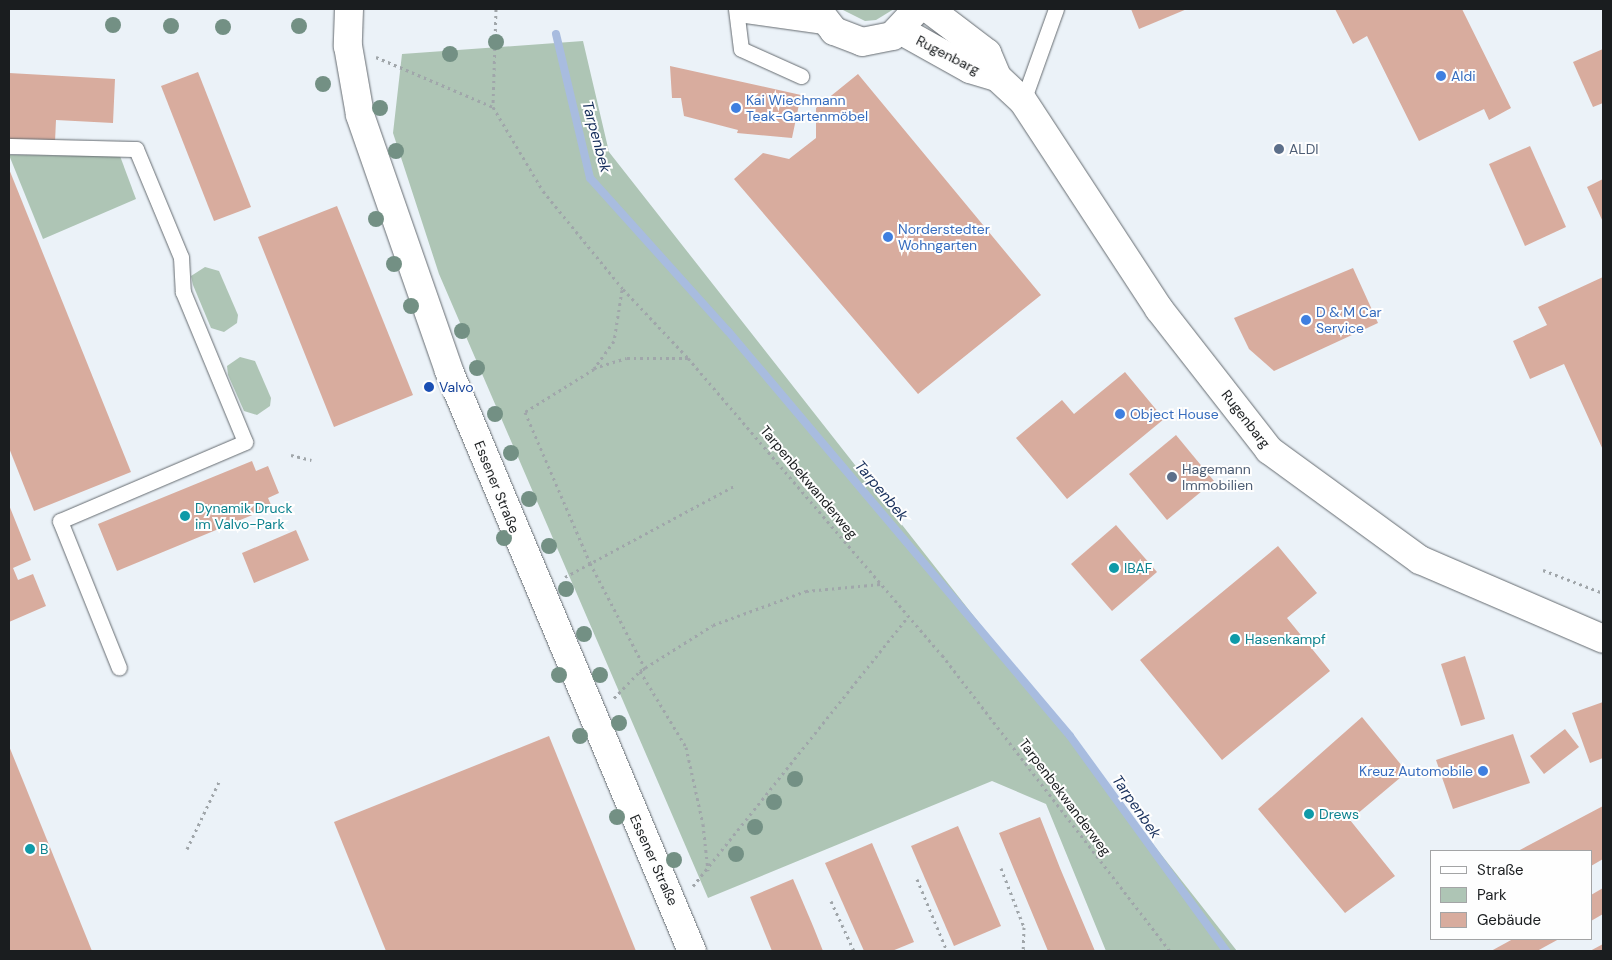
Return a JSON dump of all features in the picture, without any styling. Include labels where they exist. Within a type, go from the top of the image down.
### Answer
[{"type":"street","name":"Essener Straße","points":[[349,9],[348,46],[360,115],[449,371],[592,720],[692,951]]},
{"type":"street","name":"Rugenbarg","points":[[745,9],[820,14],[840,35],[862,42],[878,41],[900,30],[917,9]]},
{"type":"street","name":"Rugenbarg","points":[[929,9],[987,53],[996,77]]},
{"type":"street","name":"Rugenbarg","points":[[900,30],[970,69],[996,77],[1023,101],[1159,309],[1269,450],[1420,560],[1603,639]]},
{"type":"lane","points":[[736,9],[740,50],[801,76]]},
{"type":"lane","points":[[1023,101],[1056,9]]},
{"type":"lane","points":[[9,146],[136,149],[181,257],[183,292],[244,442],[60,521],[119,668]]},
{"type":"path","points":[[348,46],[492,107],[496,9]]},
{"type":"path","name":"Tarpenbekwanderweg","points":[[492,107],[543,191],[622,289],[688,358],[881,584],[1170,951]]},
{"type":"path","points":[[594,368],[614,341],[622,289]]},
{"type":"path","points":[[592,720],[645,668],[590,563],[525,412],[594,368],[627,358],[688,358]]},
{"type":"path","points":[[291,455],[310,460]]},
{"type":"path","points":[[540,591],[734,486]]},
{"type":"path","points":[[1543,570],[1603,593]]},
{"type":"path","points":[[640,671],[713,625],[806,592],[881,584]]},
{"type":"path","points":[[674,906],[708,871],[908,617]]},
{"type":"path","points":[[640,671],[686,746],[703,824],[708,871]]},
{"type":"path","points":[[187,849],[219,782]]},
{"type":"path","points":[[1002,868],[1024,926],[1023,951]]},
{"type":"path","points":[[917,879],[948,951]]},
{"type":"path","points":[[831,900],[854,951]]},
{"type":"green space","points":[[841,9],[894,9],[876,20],[865,21]]},
{"type":"green space","points":[[583,41],[609,152],[1237,951],[1106,951],[1046,804],[992,781],[708,898],[439,274],[393,133],[402,54]]},
{"type":"green space","points":[[9,155],[120,156],[136,199],[43,239]]},
{"type":"green space","points":[[205,267],[219,271],[238,315],[237,323],[224,332],[211,328],[193,285],[191,276]]},
{"type":"green space","points":[[240,357],[255,361],[271,398],[270,406],[257,415],[244,411],[228,375],[227,366]]},
{"type":"building","points":[[1131,9],[1187,9],[1139,29]]},
{"type":"building","name":"Aldi","points":[[1335,9],[1462,9],[1511,108],[1489,120],[1484,109],[1419,141],[1367,36],[1353,44]]},
{"type":"building","points":[[1603,49],[1603,103],[1593,107],[1573,62]]},
{"type":"building","points":[[670,66],[801,95],[792,138],[737,133],[738,130],[684,116],[681,98],[672,98]]},
{"type":"building","points":[[198,72],[251,207],[214,221],[161,86]]},
{"type":"building","points":[[9,73],[115,79],[113,123],[56,120],[55,142],[9,140]]},
{"type":"building","name":"Norderstedter Wohngarten","points":[[858,74],[1041,295],[918,394],[734,179],[763,153],[789,159],[816,138],[816,108]]},
{"type":"building","points":[[1530,146],[1566,227],[1525,246],[1489,164]]},
{"type":"building","points":[[9,169],[131,472],[34,511],[9,448]]},
{"type":"building","points":[[1603,179],[1603,222],[1587,187]]},
{"type":"building","points":[[337,206],[413,395],[334,427],[258,237]]},
{"type":"building","name":"D & M Car Service","points":[[1353,268],[1378,323],[1274,371],[1249,349],[1234,318]]},
{"type":"building","points":[[1603,277],[1603,450],[1564,364],[1530,379],[1513,341],[1547,325],[1538,307]]},
{"type":"building","points":[[1125,372],[1164,419],[1067,499],[1016,438],[1062,400],[1074,414]]},
{"type":"building","name":"Hagemann Immobilien","points":[[1176,435],[1214,481],[1167,520],[1129,474]]},
{"type":"building","name":"Dynamik Druck im Valvo-Park","points":[[252,461],[256,471],[268,466],[279,493],[268,498],[272,507],[117,571],[98,524]]},
{"type":"building","points":[[9,505],[31,560],[13,568],[18,580],[33,574],[46,606],[9,622]]},
{"type":"building","name":"IBAF","points":[[1116,525],[1157,572],[1112,611],[1071,564]]},
{"type":"building","points":[[296,530],[309,560],[254,583],[242,553]]},
{"type":"building","name":"Hasenkampf","points":[[1278,546],[1317,593],[1287,618],[1330,671],[1222,760],[1140,660]]},
{"type":"building","points":[[1465,656],[1485,719],[1461,726],[1441,664]]},
{"type":"building","points":[[1603,702],[1603,758],[1590,763],[1572,713]]},
{"type":"building","name":"Drews","points":[[1362,717],[1407,772],[1350,820],[1395,876],[1345,913],[1258,809]]},
{"type":"building","points":[[1565,729],[1579,747],[1544,774],[1530,756]]},
{"type":"building","name":"Kreuz Automobile","points":[[1513,734],[1530,783],[1453,809],[1436,760]]},
{"type":"building","points":[[549,736],[636,951],[386,951],[334,822]]},
{"type":"building","name":"B","points":[[9,746],[92,951],[9,951]]},
{"type":"building","points":[[1603,806],[1603,859],[1592,865],[1592,850],[1520,850]]},
{"type":"building","points":[[1040,817],[1095,951],[1048,951],[999,833]]},
{"type":"building","points":[[958,826],[1001,926],[954,946],[911,846]]},
{"type":"building","points":[[872,843],[914,942],[892,951],[864,951],[825,863]]},
{"type":"building","points":[[793,879],[823,951],[772,951],[750,897]]},
{"type":"building","points":[[1603,888],[1603,914],[1592,920],[1592,894]]},
{"type":"building","points":[[1511,940],[1557,940],[1537,951],[1491,951]]},
{"type":"building","points":[[1603,944],[1603,951],[1590,951]]},
{"type":"waterway","name":"Tarpenbek","points":[[556,34],[590,178],[728,331],[1070,736],[1226,951]]},
{"type":"place","name":"Aldi","points":[[1441,76]]},
{"type":"place","name":"Kai Wiechmann Teak-Gartenmöbel","points":[[736,108]]},
{"type":"place","name":"ALDI","points":[[1279,149]]},
{"type":"place","name":"Norderstedter Wohngarten","points":[[888,237]]},
{"type":"place","name":"D & M Car Service","points":[[1306,320]]},
{"type":"place","name":"Valvo","points":[[429,387]]},
{"type":"place","name":"Object House","points":[[1120,414]]},
{"type":"place","name":"Hagemann Immobilien","points":[[1172,477]]},
{"type":"place","name":"Dynamik Druck im Valvo-Park","points":[[185,516]]},
{"type":"place","name":"IBAF","points":[[1114,568]]},
{"type":"place","name":"Hasenkampf","points":[[1235,639]]},
{"type":"place","name":"Kreuz Automobile","points":[[1483,771]]},
{"type":"place","name":"Drews","points":[[1309,814]]},
{"type":"place","name":"B","points":[[30,849]]}]
